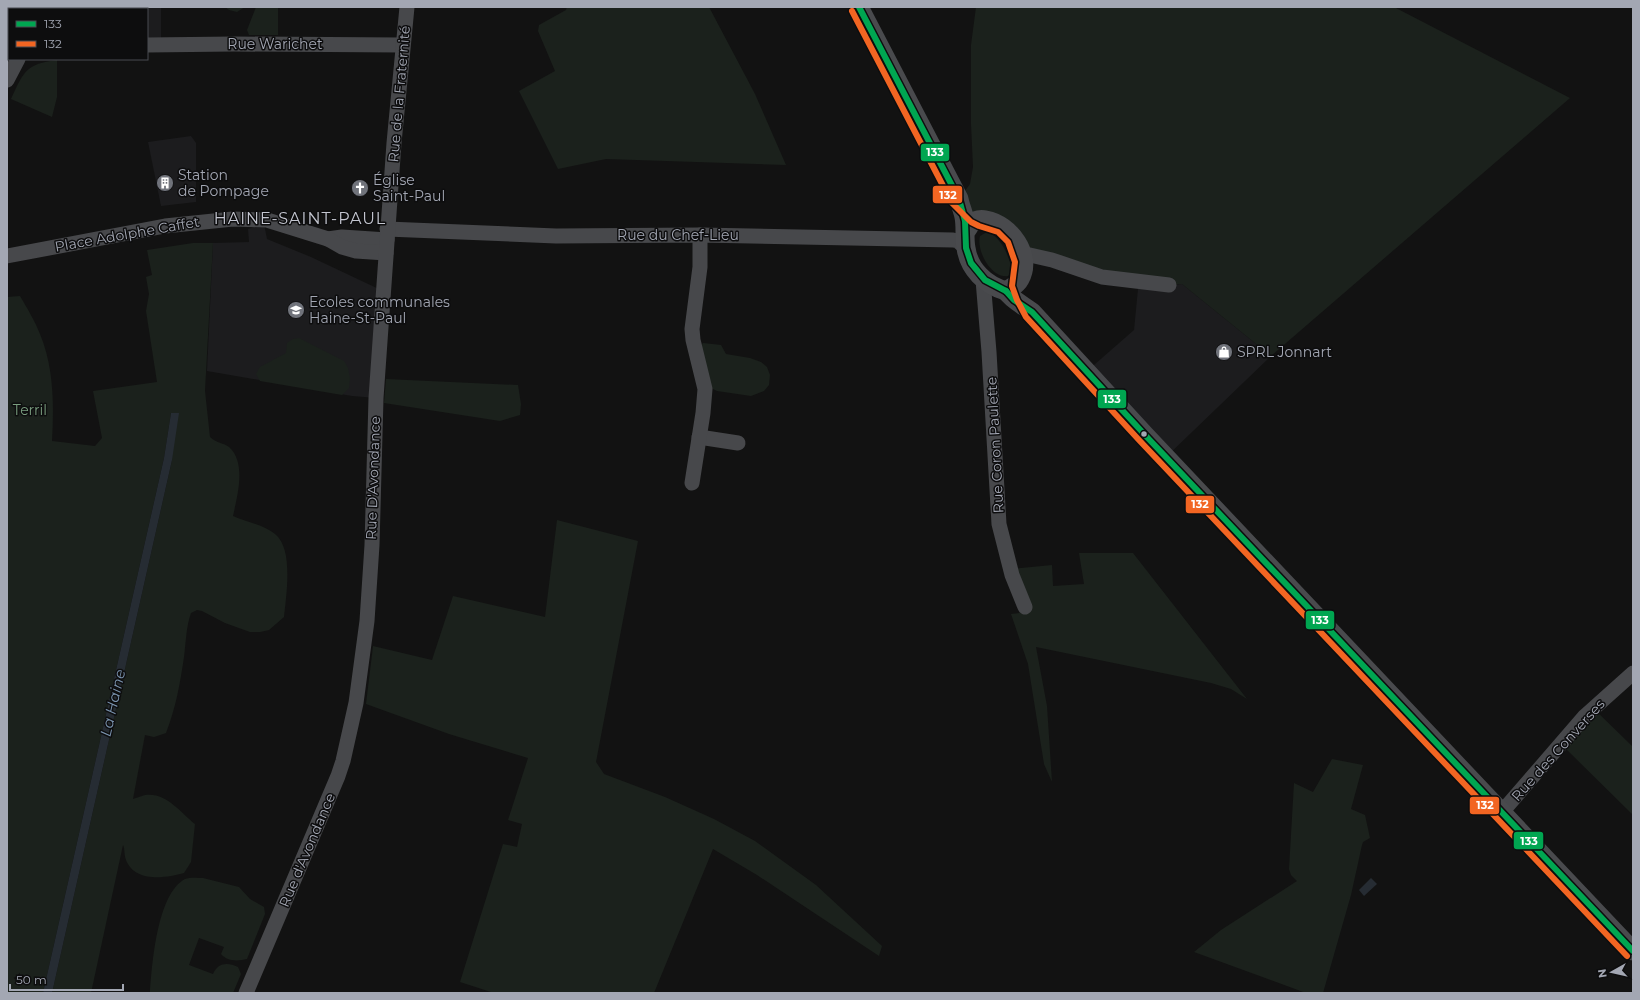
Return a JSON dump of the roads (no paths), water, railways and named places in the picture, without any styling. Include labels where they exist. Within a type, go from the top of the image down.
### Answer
[{"type":"main road","points":[[859,7],[958,199],[964,217],[966,240],[973,267],[983,280],[995,288],[1012,286]]},
{"type":"main road","points":[[958,199],[971,212],[982,219],[993,221],[1007,229],[1013,236],[1023,258],[1023,271],[1012,286],[1010,297],[1020,302],[1032,312],[1139,429],[1633,950]]},
{"type":"main road","points":[[966,240],[972,222],[982,219]]},
{"type":"street","name":"Rue de la Fraternité","points":[[387,241],[402,45],[407,7]]},
{"type":"street","name":"Rue Warichet","points":[[148,45],[402,45]]},
{"type":"street","points":[[7,80],[17,60]]},
{"type":"street","name":"Place Adolphe Caffet","points":[[7,256],[165,226],[220,219],[268,220],[328,239],[342,247],[356,251],[387,241]]},
{"type":"street","name":"Rue du Chef-Lieu","points":[[387,241],[556,236],[700,234],[966,240]]},
{"type":"street","points":[[692,484],[705,389],[693,340],[692,329],[700,267],[700,234]]},
{"type":"street","name":"Rue D'Avondance","points":[[356,703],[367,621],[376,398],[387,241]]},
{"type":"street","points":[[1021,253],[1052,260],[1102,277],[1169,285]]},
{"type":"street","name":"Rue Coron Paulette","points":[[983,280],[989,352],[999,524],[1012,575],[1025,607]]},
{"type":"street","points":[[699,437],[738,443]]},
{"type":"street","name":"Rue des Converses","points":[[1502,812],[1585,716],[1633,673]]},
{"type":"street","name":"Rue d'Avondance","points":[[246,993],[340,771],[345,755],[356,703]]},
{"type":"water","name":"La Haine","points":[[171,413],[179,413],[172,460],[52,993],[43,993],[164,458]]},
{"type":"water","points":[[1371,878],[1377,884],[1364,896],[1359,890]]},
{"type":"place","name":"Station de Pompage","points":[[165,183]]},
{"type":"place","name":"Église Saint-Paul","points":[[360,188]]},
{"type":"place","name":"Ecoles communales Haine-St-Paul","points":[[296,310]]},
{"type":"place","name":"SPRL Jonnart","points":[[1224,352]]},
{"type":"district","name":"HAINE-SAINT-PAUL","points":[[300,218]]},
{"type":"park label","name":"Terril","points":[[30,410]]}]
